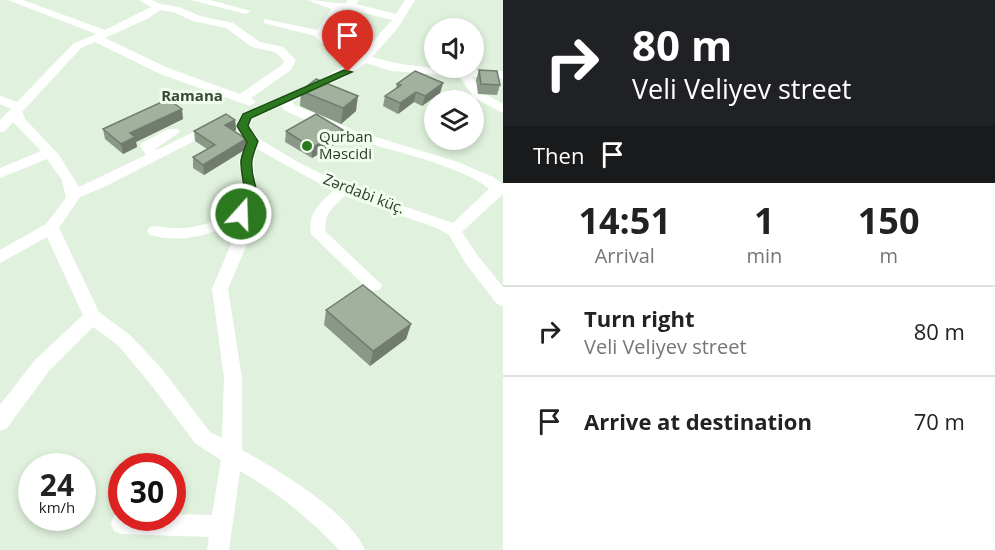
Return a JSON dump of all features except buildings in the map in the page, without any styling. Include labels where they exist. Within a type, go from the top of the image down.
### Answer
[{"type":"street","points":[[0,3],[12,0],[99,35],[164,70],[242,99],[256,103],[278,102],[341,129],[453,165],[488,180],[500,189],[454,231],[472,260],[503,298]]},
{"type":"street","points":[[144,0],[158,7],[175,9],[197,19],[229,25],[256,45],[262,48],[275,48],[288,56],[290,60],[287,67],[242,99]]},
{"type":"street","points":[[175,9],[197,0],[246,11]]},
{"type":"street","points":[[313,0],[337,7],[351,3],[399,18]]},
{"type":"street","points":[[73,194],[97,185],[228,122],[336,78],[366,59],[385,38],[410,0]]},
{"type":"street","points":[[0,128],[72,51],[99,35],[145,16],[158,7]]},
{"type":"street","points":[[319,34],[337,7]]},
{"type":"street","points":[[268,21],[319,34],[325,41],[366,59],[410,70],[424,71]]},
{"type":"street","points":[[275,48],[296,29]]},
{"type":"street","points":[[484,74],[503,75]]},
{"type":"street","points":[[466,78],[478,95],[503,110]]},
{"type":"street","points":[[0,100],[18,111],[20,122],[68,176],[73,187],[72,200],[51,228],[0,257]]},
{"type":"street","points":[[155,231],[183,235],[225,222],[241,214],[248,206],[252,193],[246,162],[253,141],[243,126],[247,116]]},
{"type":"street","points":[[156,155],[149,151],[147,146],[173,132]]},
{"type":"street","name":"Zərdabi küç.","points":[[253,141],[343,190],[417,214],[454,231]]},
{"type":"street","points":[[0,172],[49,153]]},
{"type":"street","points":[[343,190],[326,205],[317,219],[316,226],[319,234],[375,285]]},
{"type":"street","points":[[218,550],[232,455],[233,378],[223,303],[219,295],[222,282],[239,244],[238,238],[225,222]]},
{"type":"street","points":[[51,228],[81,298],[93,317],[124,340],[155,375],[203,438],[283,485],[308,504],[354,550]]},
{"type":"street","points":[[0,422],[41,366],[93,317]]},
{"type":"street","points":[[186,525],[221,526]]},
{"type":"place","name":"Qurban Məscidi","points":[[307,146]]},
{"type":"district","name":"Ramana","points":[[192,96]]},
{"type":"route","points":[[241,214],[248,206],[252,193],[246,162],[253,141],[243,126],[247,116],[348,72]]}]
